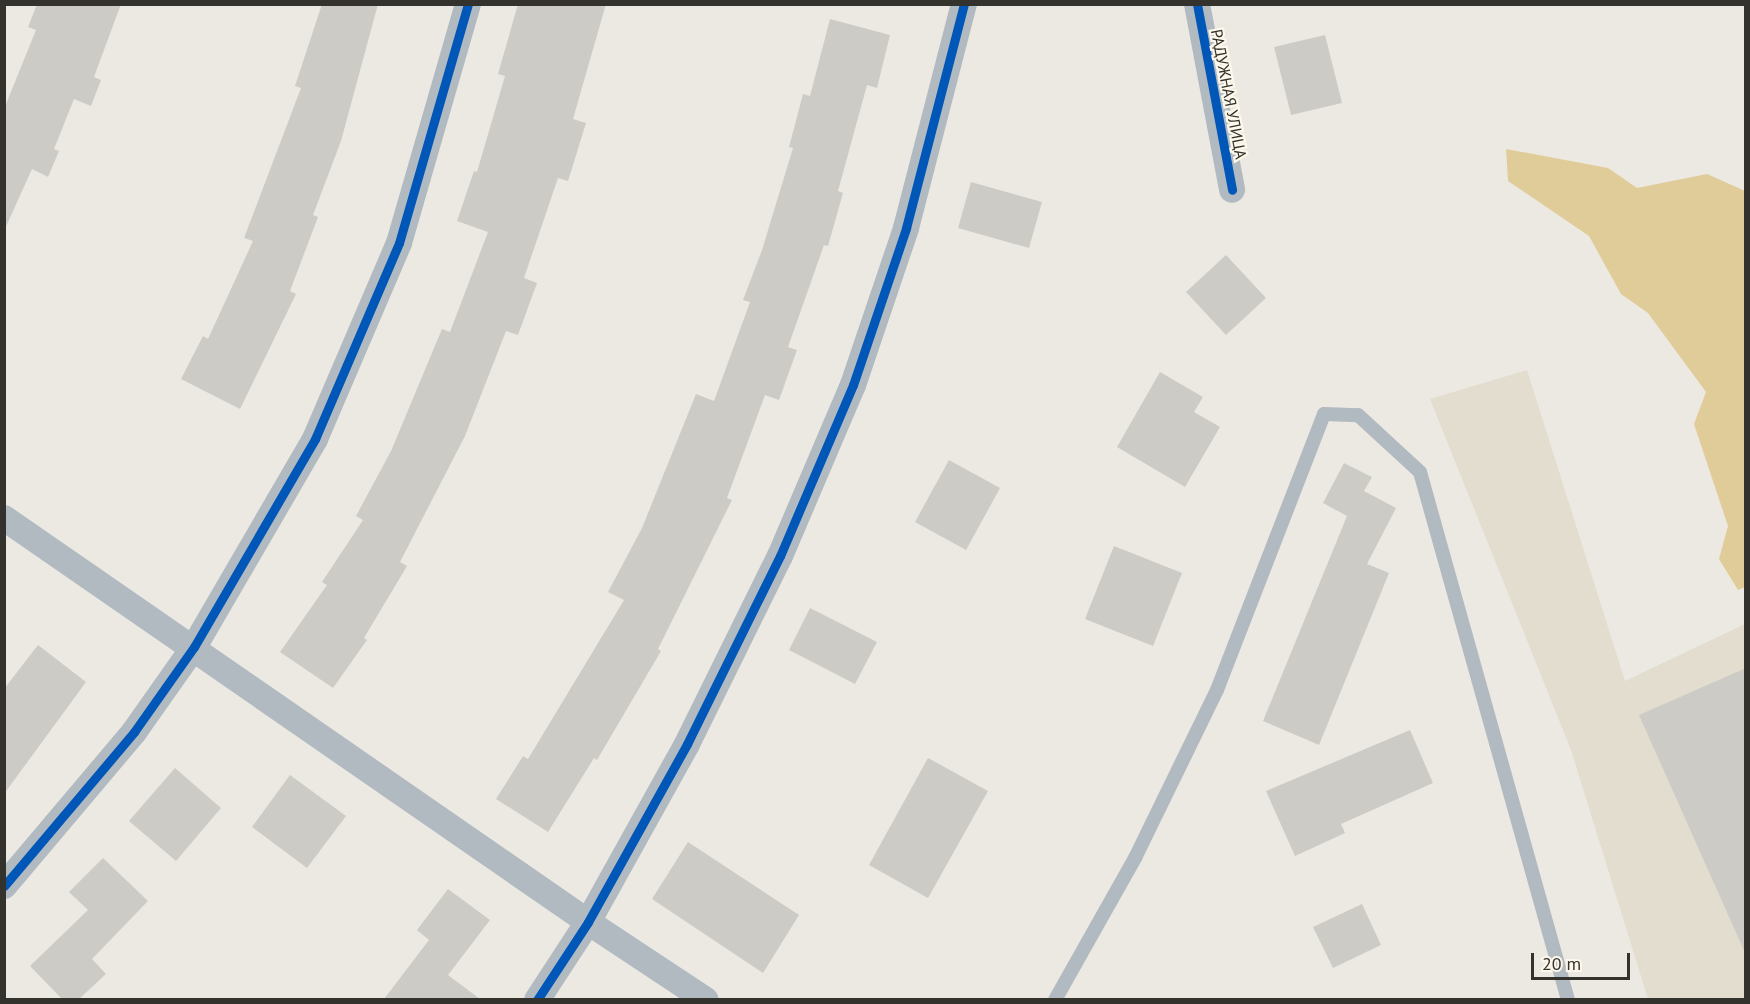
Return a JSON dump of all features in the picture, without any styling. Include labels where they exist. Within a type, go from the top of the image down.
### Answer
[{"type":"street","points":[[4,886],[134,732],[194,647],[315,439],[399,243],[468,4]]},
{"type":"street","points":[[537,999],[588,922],[687,744],[759,598],[853,385],[906,228],[964,4]]},
{"type":"street","name":"РАДУЖНАЯ УЛИЦА","points":[[1197,4],[1232,190]]},
{"type":"street","points":[[4,518],[194,647],[588,922],[706,999]]},
{"type":"lane","points":[[1055,999],[1136,856],[1217,690],[1324,414],[1358,415],[1420,472],[1568,999]]},
{"type":"shaded area","points":[[1506,149],[1608,168],[1637,188],[1707,174],[1745,191],[1745,587],[1738,590],[1719,559],[1728,526],[1694,424],[1706,392],[1648,313],[1621,294],[1589,236],[1508,181]]},
{"type":"shaded area","points":[[1527,370],[1625,681],[1745,624],[1745,999],[1648,999],[1571,750],[1430,399]]},
{"type":"building","points":[[37,4],[121,4],[94,77],[101,80],[91,106],[74,99],[54,149],[59,151],[48,177],[32,169],[4,231],[4,109],[36,30],[28,27]]},
{"type":"building","points":[[322,4],[378,4],[341,141],[313,215],[318,217],[290,291],[296,294],[240,409],[181,379],[203,336],[208,339],[253,241],[244,238],[301,88],[295,86]]},
{"type":"building","points":[[518,4],[606,4],[573,119],[586,123],[568,181],[558,178],[524,278],[537,283],[518,335],[506,331],[465,436],[400,562],[407,566],[364,638],[367,640],[333,688],[280,652],[327,585],[322,582],[363,520],[356,516],[391,451],[442,329],[450,332],[488,232],[457,221],[474,171],[477,172],[505,76],[498,74]]},
{"type":"building","points":[[830,19],[890,35],[877,88],[867,85],[838,191],[843,193],[828,246],[824,245],[788,347],[797,350],[779,400],[765,395],[727,498],[732,500],[658,649],[661,651],[597,760],[594,758],[548,832],[496,799],[523,756],[528,759],[624,600],[608,592],[642,528],[696,394],[714,401],[750,302],[743,300],[762,250],[793,148],[789,147],[803,94],[810,96]]},
{"type":"building","points":[[1325,35],[1342,103],[1291,115],[1274,47]]},
{"type":"building","points":[[971,182],[1042,202],[1029,248],[958,228]]},
{"type":"building","points":[[1226,255],[1266,298],[1226,335],[1186,292]]},
{"type":"building","points":[[1160,372],[1203,397],[1194,412],[1220,427],[1185,487],[1117,447]]},
{"type":"building","points":[[949,460],[1000,488],[966,550],[915,522]]},
{"type":"building","points":[[1344,463],[1372,477],[1364,491],[1396,508],[1367,564],[1389,573],[1319,745],[1263,721],[1347,516],[1323,503]]},
{"type":"building","points":[[1114,546],[1182,573],[1153,646],[1085,619]]},
{"type":"building","points":[[810,608],[877,642],[855,684],[789,650]]},
{"type":"building","points":[[38,645],[86,682],[4,794],[4,689]]},
{"type":"building","points":[[1746,668],[1746,955],[1639,715]]},
{"type":"building","points":[[1410,730],[1433,783],[1341,824],[1345,833],[1295,856],[1266,791]]},
{"type":"building","points":[[928,758],[988,791],[928,898],[869,865]]},
{"type":"building","points":[[175,768],[221,808],[176,861],[129,821]]},
{"type":"building","points":[[290,775],[346,816],[307,868],[252,827]]},
{"type":"building","points":[[688,842],[799,915],[763,973],[652,899]]},
{"type":"building","points":[[103,858],[148,901],[92,959],[106,974],[79,999],[62,999],[30,966],[88,910],[69,892]]},
{"type":"building","points":[[448,889],[490,920],[448,975],[480,999],[384,999],[429,940],[417,930]]},
{"type":"building","points":[[1362,904],[1381,945],[1333,968],[1313,927]]},
{"type":"cycle path","points":[[4,886],[134,732],[194,647],[315,439],[399,243],[468,4]]},
{"type":"cycle path","points":[[537,1000],[588,922],[687,744],[780,556],[853,385],[906,228],[964,4]]},
{"type":"cycle path","points":[[1197,4],[1232,190]]}]
